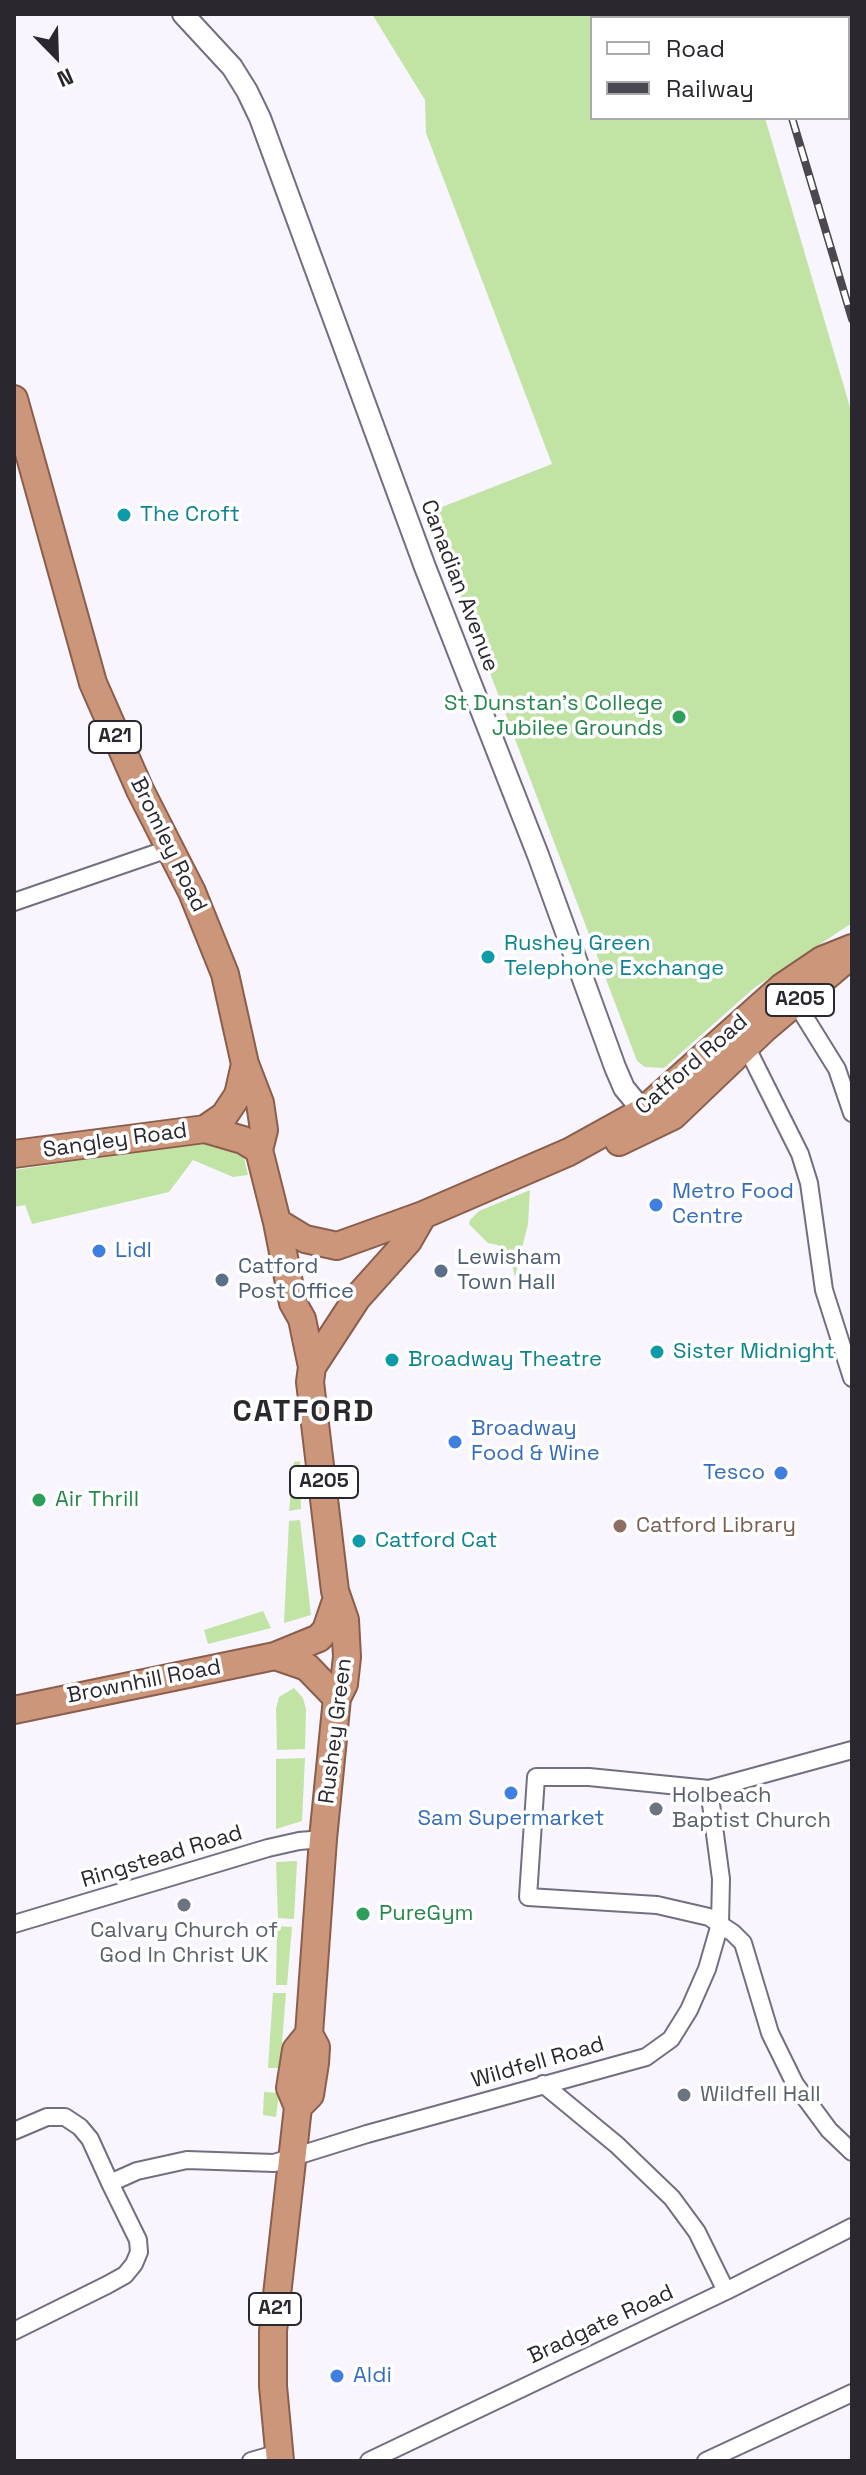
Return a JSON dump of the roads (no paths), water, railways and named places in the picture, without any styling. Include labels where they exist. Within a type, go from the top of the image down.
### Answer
[{"type":"highway","name":"Bromley Road","points":[[14,399],[20,441],[93,683],[140,790],[212,937],[225,974],[245,1064],[260,1103],[264,1130],[259,1150]]},
{"type":"highway","name":"Catford Road","points":[[569,1152],[603,1149],[673,1116],[715,1077],[741,1036],[782,987],[822,960],[852,950]]},
{"type":"highway","name":"Catford Road","points":[[277,1222],[305,1239],[337,1246],[423,1215],[569,1152],[643,1111],[741,1036],[796,1003],[832,973],[852,950]]},
{"type":"highway","name":"Bromley Road","points":[[205,1129],[224,1116],[238,1095],[245,1064]]},
{"type":"highway","name":"Sangley Road","points":[[14,1154],[205,1129],[243,1140],[259,1150]]},
{"type":"highway","name":"Rushey Green","points":[[259,1150],[293,1303],[302,1319],[312,1367],[310,1382],[337,1598],[345,1620],[347,1657],[344,1684],[337,1698],[309,2034],[296,2050],[290,2088],[298,2107],[273,2331],[273,2386],[279,2457]]},
{"type":"highway","points":[[312,1367],[357,1298],[408,1241],[423,1215]]},
{"type":"highway","name":"Brownhill Road","points":[[16,1708],[275,1656],[319,1638],[326,1630],[337,1598]]},
{"type":"highway","points":[[275,1656],[307,1667],[337,1698]]},
{"type":"street","name":"Canadian Avenue","points":[[183,14],[232,67],[260,118],[425,567],[534,844],[615,1067],[624,1088],[643,1111]]},
{"type":"street","points":[[14,902],[171,848]]},
{"type":"street","points":[[796,1003],[837,1069],[852,1113]]},
{"type":"street","points":[[741,1036],[800,1154],[809,1183],[824,1290],[852,1378]]},
{"type":"street","points":[[643,1111],[664,1108],[715,1077]]},
{"type":"street","points":[[852,1750],[709,1789],[589,1777],[536,1777],[528,1897],[657,1905],[709,1917],[720,1924],[743,1943],[770,2033],[795,2084],[829,2130],[852,2152]]},
{"type":"street","name":"Wildfell Road","points":[[110,2183],[137,2171],[187,2160],[274,2163],[646,2057],[671,2039],[689,2010],[707,1969],[720,1924],[721,1879],[709,1789]]},
{"type":"street","name":"Ringstead Road","points":[[14,1924],[268,1848],[323,1839]]},
{"type":"street","points":[[543,2084],[626,2153],[672,2198],[697,2232],[726,2291]]},
{"type":"street","points":[[14,2131],[47,2117],[65,2117],[80,2127],[90,2139],[138,2240],[139,2252],[125,2275],[14,2331]]},
{"type":"street","name":"Bradgate Road","points":[[369,2461],[726,2291],[852,2227]]},
{"type":"street","points":[[706,2461],[852,2393]]},
{"type":"street","points":[[251,2461],[279,2457]]},
{"type":"railway","points":[[793,120],[852,319]]},
{"type":"place","name":"The Croft","points":[[124,515]]},
{"type":"place","name":"St Dunstan's College Jubilee Grounds","points":[[679,717]]},
{"type":"place","name":"Rushey Green Telephone Exchange","points":[[488,957]]},
{"type":"place","name":"Metro Food Centre","points":[[656,1205]]},
{"type":"place","name":"Lidl","points":[[99,1251]]},
{"type":"place","name":"Lewisham Town Hall","points":[[441,1271]]},
{"type":"place","name":"Catford Post Office","points":[[222,1280]]},
{"type":"place","name":"Sister Midnight","points":[[657,1352]]},
{"type":"place","name":"Broadway Theatre","points":[[392,1360]]},
{"type":"place","name":"Broadway Food & Wine","points":[[455,1442]]},
{"type":"place","name":"Tesco","points":[[781,1473]]},
{"type":"place","name":"Air Thrill","points":[[39,1500]]},
{"type":"place","name":"Catford Library","points":[[620,1526]]},
{"type":"place","name":"Catford Cat","points":[[359,1541]]},
{"type":"place","name":"Sam Supermarket","points":[[511,1793]]},
{"type":"place","name":"Holbeach Baptist Church","points":[[656,1809]]},
{"type":"place","name":"Calvary Church of God In Christ UK","points":[[184,1905]]},
{"type":"place","name":"PureGym","points":[[363,1914]]},
{"type":"place","name":"Wildfell Hall","points":[[684,2095]]},
{"type":"place","name":"Aldi","points":[[337,2376]]},
{"type":"district","name":"CATFORD","points":[[304,1413]]}]
